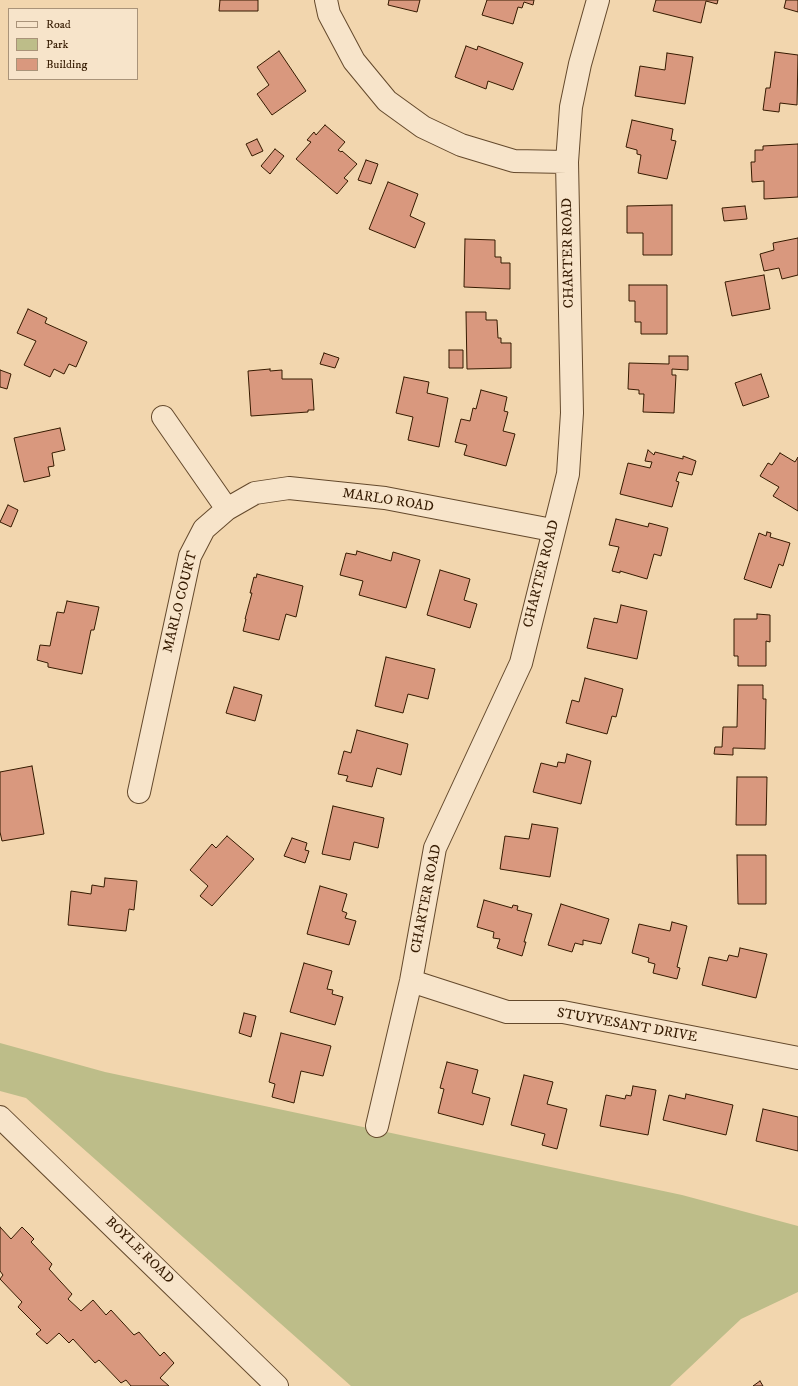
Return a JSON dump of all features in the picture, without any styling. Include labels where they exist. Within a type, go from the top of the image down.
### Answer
[{"type":"street","points":[[326,0],[329,14],[354,61],[387,101],[423,127],[461,145],[514,161],[567,162]]},
{"type":"street","name":"CHARTER ROAD","points":[[377,1126],[411,981],[435,848],[521,662],[552,530],[568,474],[572,413],[567,162],[571,107],[580,64],[598,0]]},
{"type":"street","points":[[164,417],[227,509]]},
{"type":"street","name":"MARLO ROAD","points":[[227,509],[255,493],[289,488],[386,498],[552,530]]},
{"type":"street","name":"MARLO COURT","points":[[139,792],[190,556],[204,529],[227,509]]},
{"type":"street","name":"STUYVESANT DRIVE","points":[[411,981],[507,1012],[563,1012],[798,1058]]},
{"type":"street","name":"BOYLE ROAD","points":[[0,1117],[277,1386]]},
{"type":"green space","points":[[0,1043],[105,1072],[682,1195],[798,1226],[798,1292],[741,1319],[670,1386],[351,1386],[26,1098],[0,1091]]},
{"type":"building","points":[[220,0],[258,0],[258,11],[219,11]]},
{"type":"building","points":[[389,0],[420,0],[417,12],[388,5]]},
{"type":"building","points":[[487,0],[534,0],[533,5],[524,2],[522,8],[518,7],[513,24],[482,15]]},
{"type":"building","points":[[656,0],[718,0],[717,4],[706,1],[701,23],[653,11]]},
{"type":"building","points":[[786,0],[798,0],[798,12],[784,8]]},
{"type":"building","points":[[466,46],[477,50],[478,46],[523,63],[513,90],[488,81],[486,89],[455,77]]},
{"type":"building","points":[[279,51],[306,91],[272,115],[257,94],[269,85],[257,67]]},
{"type":"building","points":[[775,52],[798,55],[797,105],[780,103],[779,112],[763,110],[766,88],[770,88]]},
{"type":"building","points":[[667,53],[693,57],[685,104],[635,96],[640,66],[665,70]]},
{"type":"building","points":[[632,120],[673,129],[671,140],[676,141],[667,179],[638,173],[641,155],[637,154],[637,150],[626,147]]},
{"type":"building","points":[[325,125],[345,142],[338,150],[341,152],[342,151],[357,164],[344,178],[348,181],[337,194],[296,159],[311,142],[307,140],[314,132],[316,135]]},
{"type":"building","points":[[257,139],[263,151],[252,156],[246,144]]},
{"type":"building","points":[[798,144],[798,197],[764,199],[764,181],[752,182],[751,162],[755,162],[755,150],[763,150],[763,146]]},
{"type":"building","points":[[275,149],[284,156],[270,174],[261,166]]},
{"type":"building","points":[[366,160],[378,164],[371,184],[358,180]]},
{"type":"building","points":[[388,182],[418,194],[410,216],[425,223],[415,248],[369,229]]},
{"type":"building","points":[[672,205],[672,255],[643,255],[643,233],[627,233],[627,206]]},
{"type":"building","points":[[745,206],[747,219],[724,221],[722,208]]},
{"type":"building","points":[[798,238],[798,275],[782,279],[779,268],[764,271],[760,254],[774,250],[773,243]]},
{"type":"building","points":[[465,239],[495,240],[495,257],[501,257],[501,263],[510,263],[510,289],[464,287]]},
{"type":"building","points":[[764,275],[770,309],[732,316],[725,282]]},
{"type":"building","points":[[629,285],[667,285],[667,334],[641,334],[641,322],[635,322],[635,301],[629,301]]},
{"type":"building","points":[[28,309],[47,318],[45,323],[87,342],[76,367],[69,364],[64,374],[54,369],[50,377],[24,365],[36,341],[17,333]]},
{"type":"building","points":[[466,312],[486,312],[486,320],[497,320],[498,338],[501,338],[501,343],[511,343],[511,368],[467,369]]},
{"type":"building","points":[[449,350],[463,350],[463,368],[449,368]]},
{"type":"building","points":[[324,353],[339,358],[335,368],[320,364]]},
{"type":"building","points":[[669,356],[688,356],[688,370],[672,369],[672,375],[676,375],[674,413],[643,412],[644,394],[639,394],[639,390],[628,389],[629,363],[669,364]]},
{"type":"building","points":[[270,369],[270,371],[282,370],[282,379],[312,379],[314,410],[308,410],[308,412],[251,416],[248,371]]},
{"type":"building","points":[[0,370],[11,374],[7,389],[0,387]]},
{"type":"building","points":[[761,374],[769,397],[743,406],[735,383]]},
{"type":"building","points":[[404,377],[429,382],[427,393],[448,398],[439,447],[408,440],[413,417],[396,413]]},
{"type":"building","points":[[481,390],[507,397],[504,411],[508,412],[503,431],[515,434],[506,466],[464,455],[467,445],[455,442],[461,419],[470,421],[473,408],[476,409]]},
{"type":"building","points":[[60,428],[65,450],[52,453],[54,466],[48,467],[50,476],[24,482],[14,438]]},
{"type":"building","points":[[648,450],[654,455],[655,452],[683,459],[683,456],[696,461],[692,475],[679,472],[676,481],[679,482],[672,507],[620,494],[628,463],[650,468],[652,462],[645,461]]},
{"type":"building","points":[[780,453],[795,462],[798,457],[798,511],[773,496],[779,487],[760,476],[768,463],[772,465]]},
{"type":"building","points":[[8,505],[18,510],[11,527],[0,522]]},
{"type":"building","points":[[616,519],[648,527],[649,523],[668,528],[661,556],[654,554],[647,579],[620,571],[620,573],[612,571],[619,547],[609,545]]},
{"type":"building","points":[[767,532],[771,533],[770,537],[790,543],[783,566],[779,564],[771,588],[744,579],[759,533],[766,536]]},
{"type":"building","points":[[357,551],[391,561],[393,552],[420,560],[406,608],[359,595],[363,581],[340,575],[346,553],[356,555]]},
{"type":"building","points":[[440,570],[470,579],[464,600],[477,604],[470,628],[427,615]]},
{"type":"building","points":[[257,574],[303,586],[296,617],[286,614],[279,640],[243,631],[252,593],[250,593],[254,577],[256,578]]},
{"type":"building","points":[[67,601],[99,607],[94,630],[91,630],[82,674],[48,667],[48,663],[37,660],[40,645],[50,646],[57,612],[64,613]]},
{"type":"building","points":[[621,605],[647,611],[637,659],[587,648],[594,618],[617,623]]},
{"type":"building","points":[[757,614],[770,615],[770,642],[766,641],[766,666],[738,666],[738,656],[734,656],[734,619],[757,619]]},
{"type":"building","points":[[386,657],[435,669],[428,699],[408,694],[403,713],[375,706]]},
{"type":"building","points":[[585,678],[623,689],[616,717],[612,716],[607,734],[566,723],[572,700],[579,702]]},
{"type":"building","points":[[738,685],[763,685],[763,699],[766,699],[765,749],[733,748],[733,755],[714,754],[715,747],[722,747],[723,727],[737,727]]},
{"type":"building","points":[[234,687],[262,695],[255,721],[226,713]]},
{"type":"building","points":[[357,730],[408,744],[401,775],[377,768],[372,787],[346,781],[348,776],[338,774],[344,751],[351,753]]},
{"type":"building","points":[[567,754],[591,761],[581,804],[533,792],[541,763],[557,767],[558,762],[565,763]]},
{"type":"building","points":[[32,766],[44,834],[2,841],[0,832],[0,772]]},
{"type":"building","points":[[737,777],[767,777],[766,825],[736,825]]},
{"type":"building","points":[[333,806],[384,818],[378,848],[354,842],[350,860],[322,854]]},
{"type":"building","points":[[532,824],[558,828],[550,877],[500,869],[505,836],[529,839]]},
{"type":"building","points":[[227,836],[254,859],[212,906],[200,896],[208,886],[190,870],[212,844],[216,848]]},
{"type":"building","points":[[292,838],[307,843],[305,850],[309,851],[305,863],[284,856]]},
{"type":"building","points":[[737,855],[766,855],[766,904],[738,904]]},
{"type":"building","points":[[105,878],[137,881],[134,910],[129,909],[126,931],[68,925],[71,891],[91,894],[92,885],[104,887]]},
{"type":"building","points":[[320,886],[347,894],[342,911],[347,913],[345,918],[356,921],[349,945],[307,934]]},
{"type":"building","points":[[484,900],[512,908],[513,905],[518,906],[517,910],[532,914],[524,942],[526,942],[522,956],[497,948],[500,939],[493,938],[494,932],[477,927]]},
{"type":"building","points":[[561,904],[609,919],[601,944],[583,940],[583,945],[575,943],[572,952],[548,945]]},
{"type":"building","points":[[672,922],[687,926],[677,967],[680,968],[677,979],[653,973],[655,964],[648,962],[649,958],[632,953],[639,924],[670,931]]},
{"type":"building","points":[[740,948],[767,954],[756,998],[702,985],[709,957],[727,961],[729,955],[738,957]]},
{"type":"building","points":[[304,963],[332,971],[327,989],[333,990],[332,994],[343,997],[335,1025],[290,1012]]},
{"type":"building","points":[[244,1013],[256,1016],[251,1037],[239,1033]]},
{"type":"building","points":[[281,1033],[331,1046],[323,1076],[301,1071],[294,1103],[272,1097],[275,1084],[269,1082]]},
{"type":"building","points":[[447,1062],[478,1070],[472,1093],[490,1098],[483,1125],[438,1113],[444,1089],[440,1088]]},
{"type":"building","points":[[524,1075],[553,1082],[547,1104],[567,1109],[557,1149],[542,1145],[545,1134],[511,1125]]},
{"type":"building","points":[[633,1086],[656,1090],[648,1135],[600,1126],[606,1095],[625,1099],[626,1095],[631,1096]]},
{"type":"building","points":[[686,1094],[733,1105],[726,1135],[663,1120],[669,1095],[685,1099]]},
{"type":"building","points":[[763,1109],[798,1117],[798,1151],[756,1141]]},
{"type":"building","points":[[0,1227],[11,1239],[22,1227],[34,1239],[31,1242],[52,1264],[49,1269],[72,1294],[68,1299],[81,1311],[93,1300],[106,1315],[111,1310],[134,1335],[139,1332],[160,1356],[164,1352],[174,1363],[160,1378],[169,1386],[131,1386],[126,1380],[121,1383],[99,1360],[95,1363],[73,1339],[69,1343],[59,1333],[47,1344],[36,1334],[41,1330],[18,1307],[22,1302],[0,1279],[3,1275],[0,1271]]},
{"type":"building","points":[[760,1381],[763,1386],[753,1386]]}]
